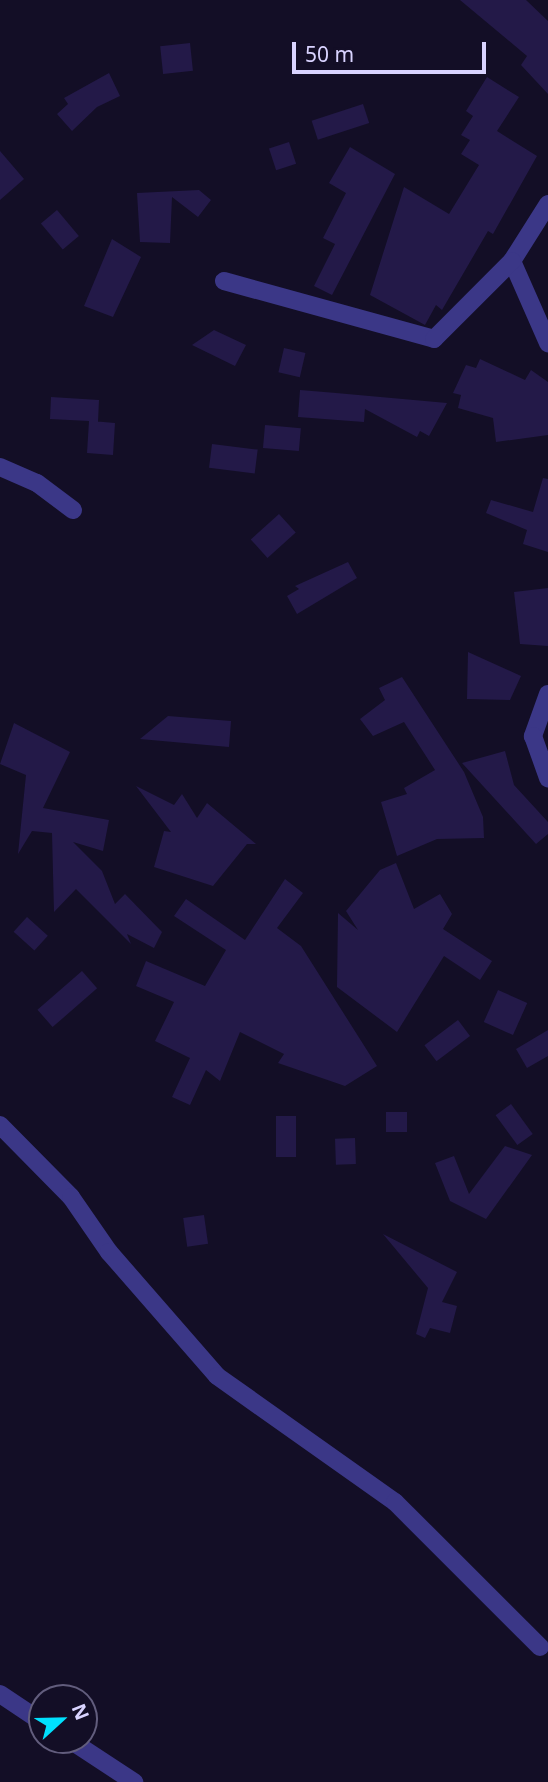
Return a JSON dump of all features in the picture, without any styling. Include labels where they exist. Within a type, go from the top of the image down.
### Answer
[{"type":"street","points":[[224,281],[434,339],[512,261],[548,204]]},
{"type":"street","points":[[512,261],[548,343]]},
{"type":"street","points":[[0,467],[37,483],[73,510]]},
{"type":"street","points":[[548,694],[533,736],[548,778]]},
{"type":"street","points":[[0,1125],[44,1167],[217,1376],[396,1502],[540,1647]]},
{"type":"street","points":[[0,1694],[28,1712]]},
{"type":"street","points":[[91,1754],[134,1782]]},
{"type":"building","points":[[460,0],[526,0],[548,21],[548,94],[521,65],[527,56]]},
{"type":"building","points":[[190,43],[193,71],[163,74],[160,46]]},
{"type":"building","points":[[109,73],[120,96],[97,107],[72,131],[57,114],[68,104],[64,98]]},
{"type":"building","points":[[487,77],[519,97],[497,131],[537,156],[493,234],[488,231],[442,310],[436,305],[425,325],[370,295],[404,187],[449,214],[479,165],[461,154],[470,140],[461,135],[473,116],[466,111]]},
{"type":"building","points":[[363,104],[369,123],[318,140],[312,121]]},
{"type":"building","points":[[289,142],[296,164],[276,170],[269,148]]},
{"type":"building","points":[[350,147],[395,174],[332,295],[314,286],[335,244],[323,238],[346,193],[329,183]]},
{"type":"building","points":[[0,151],[24,179],[0,200]]},
{"type":"building","points":[[199,190],[211,200],[198,217],[172,197],[170,243],[140,242],[137,193]]},
{"type":"building","points":[[57,210],[79,236],[63,250],[41,223]]},
{"type":"building","points":[[112,239],[141,257],[113,317],[84,306]]},
{"type":"building","points":[[214,330],[246,345],[235,366],[192,345]]},
{"type":"building","points":[[284,348],[305,353],[300,377],[278,372]]},
{"type":"building","points":[[480,359],[525,380],[531,370],[548,382],[548,435],[496,442],[493,418],[458,408],[461,395],[453,393],[466,365],[476,368]]},
{"type":"building","points":[[300,390],[447,403],[429,436],[420,431],[417,437],[365,409],[364,422],[298,417]]},
{"type":"building","points":[[51,397],[99,400],[98,422],[115,423],[113,455],[87,453],[89,421],[50,419]]},
{"type":"building","points":[[265,425],[301,428],[299,451],[263,448]]},
{"type":"building","points":[[212,444],[258,450],[255,473],[209,468]]},
{"type":"building","points":[[543,478],[548,479],[548,552],[523,544],[527,530],[486,513],[491,500],[533,512]]},
{"type":"building","points":[[279,514],[296,533],[267,558],[251,539]]},
{"type":"building","points":[[348,562],[357,578],[297,614],[287,596],[299,589],[295,586]]},
{"type":"building","points":[[548,588],[548,646],[520,644],[514,592]]},
{"type":"building","points":[[468,652],[521,676],[510,700],[467,699]]},
{"type":"building","points":[[402,677],[464,772],[483,817],[484,838],[437,839],[397,856],[381,802],[407,794],[404,788],[435,770],[404,722],[373,736],[360,719],[385,700],[379,688]]},
{"type":"building","points":[[168,716],[231,721],[229,747],[140,739]]},
{"type":"building","points":[[14,723],[70,752],[43,808],[109,820],[103,851],[73,842],[102,871],[115,904],[125,894],[162,932],[154,948],[127,934],[131,944],[76,889],[54,912],[52,833],[32,831],[18,854],[26,775],[0,764]]},
{"type":"building","points":[[505,751],[514,785],[548,822],[548,834],[536,844],[462,763]]},
{"type":"building","points":[[136,786],[174,805],[182,794],[197,818],[207,803],[256,844],[247,844],[213,886],[154,867],[164,831],[171,832]]},
{"type":"building","points":[[396,863],[414,909],[440,894],[452,914],[443,929],[492,961],[480,980],[444,956],[397,1032],[337,987],[338,913],[358,930],[346,911],[380,870]]},
{"type":"building","points":[[285,879],[303,893],[277,928],[301,946],[377,1066],[345,1086],[278,1063],[284,1054],[240,1032],[220,1081],[206,1070],[190,1105],[172,1097],[190,1058],[155,1041],[174,1002],[136,986],[146,961],[205,986],[226,950],[174,916],[186,899],[245,940]]},
{"type":"building","points":[[27,917],[48,936],[34,951],[14,932]]},
{"type":"building","points":[[82,971],[97,988],[53,1027],[37,1010]]},
{"type":"building","points":[[498,990],[527,1003],[513,1035],[484,1022]]},
{"type":"building","points":[[458,1020],[470,1036],[436,1061],[424,1045]]},
{"type":"building","points":[[548,1030],[548,1056],[527,1068],[516,1049]]},
{"type":"building","points":[[511,1104],[533,1134],[517,1145],[496,1115]]},
{"type":"building","points":[[386,1112],[407,1112],[407,1132],[386,1132]]},
{"type":"building","points":[[276,1116],[296,1116],[296,1157],[276,1157]]},
{"type":"building","points":[[355,1138],[356,1164],[336,1165],[335,1139]]},
{"type":"building","points":[[505,1146],[532,1155],[486,1219],[450,1201],[435,1163],[454,1156],[469,1194]]},
{"type":"building","points":[[204,1215],[208,1244],[187,1247],[183,1218]]},
{"type":"building","points":[[383,1234],[457,1272],[442,1302],[457,1306],[450,1333],[430,1328],[425,1338],[416,1334],[428,1288]]}]
